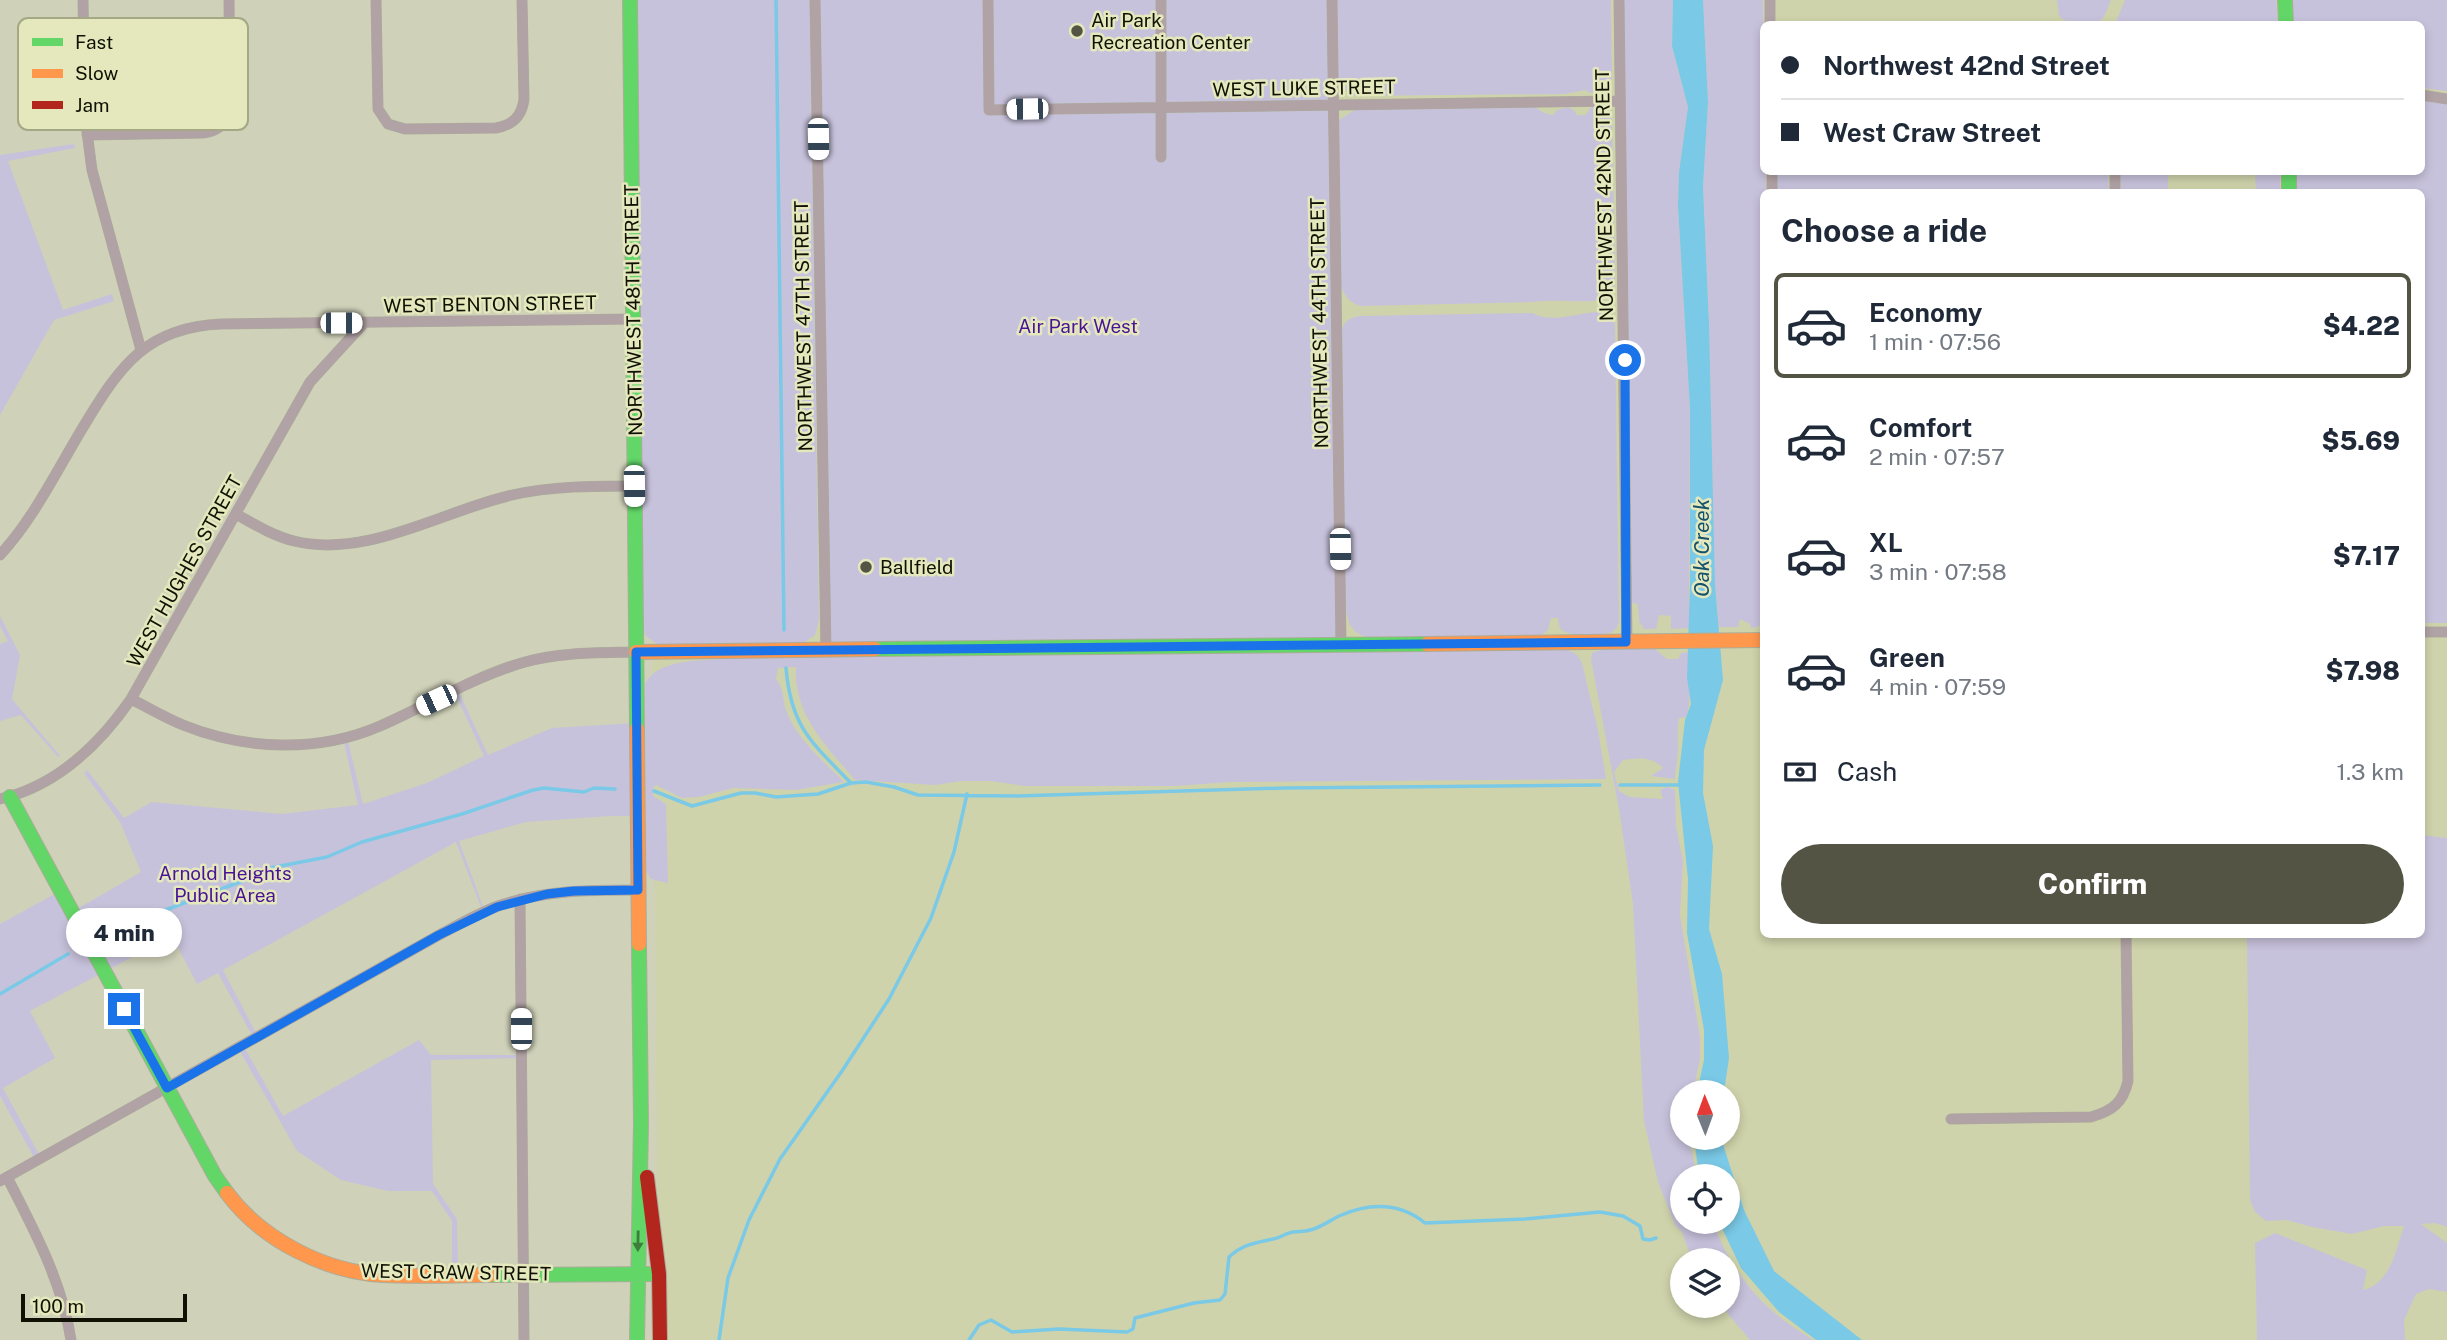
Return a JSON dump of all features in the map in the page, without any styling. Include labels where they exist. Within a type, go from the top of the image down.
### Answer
[{"type":"street","points":[[83,0],[84,18]]},
{"type":"street","points":[[229,0],[229,18]]},
{"type":"street","points":[[376,0],[377,101],[381,116],[393,126],[405,129],[496,128],[510,124],[519,115],[524,99],[523,0]]},
{"type":"street","name":"NORTHWEST 48TH STREET","points":[[630,0],[640,1124],[637,1340]]},
{"type":"street","name":"NORTHWEST 47TH STREET","points":[[816,0],[826,652]]},
{"type":"street","name":"WEST LUKE STREET","points":[[988,0],[989,110],[1619,101]]},
{"type":"street","points":[[1161,0],[1161,157]]},
{"type":"street","name":"NORTHWEST 44TH STREET","points":[[1332,0],[1342,645]]},
{"type":"street","name":"NORTHWEST 42ND STREET","points":[[1619,0],[1626,642]]},
{"type":"street","points":[[1770,0],[1770,21]]},
{"type":"street","points":[[2285,0],[2286,21]]},
{"type":"street","points":[[2425,95],[2447,99]]},
{"type":"street","points":[[87,130],[98,195],[141,350]]},
{"type":"street","points":[[87,135],[208,133],[217,130]]},
{"type":"street","name":"WEST BENTON STREET","points":[[0,555],[23,526],[112,380],[141,350],[167,336],[204,325],[633,319]]},
{"type":"street","name":"WEST HUGHES STREET","points":[[5,798],[43,782],[79,759],[106,733],[131,699],[310,382],[364,323]]},
{"type":"street","points":[[236,514],[292,540],[339,545],[367,541],[510,495],[564,487],[634,486]]},
{"type":"street","points":[[2425,632],[2447,632]]},
{"type":"street","points":[[131,699],[182,725],[224,738],[259,744],[306,744],[347,737],[376,728],[498,671],[557,655],[1757,640]]},
{"type":"street","name":"WEST CRAW STREET","points":[[5,798],[209,1165],[230,1197],[256,1224],[294,1250],[336,1268],[360,1273],[659,1274]]},
{"type":"street","points":[[71,1340],[56,1279],[3,1179],[484,912],[520,900],[574,891],[638,890]]},
{"type":"street","points":[[520,900],[524,1340]]},
{"type":"street","points":[[1951,1119],[2091,1117],[2106,1113],[2116,1106],[2125,1095],[2128,1081],[2126,938]]},
{"type":"street","name":"NORTHWEST 48TH STREET","points":[[640,1124],[659,1274],[660,1340]]},
{"type":"shaded area","points":[[647,0],[2447,0],[2447,1340],[659,1340]]},
{"type":"green space","points":[[637,0],[810,0],[819,620],[815,635],[802,644],[658,645],[645,635]]},
{"type":"green space","name":"Air Park West","points":[[815,0],[1332,0],[1341,645],[826,651]]},
{"type":"green space","points":[[1337,0],[1611,0],[1612,78],[1605,90],[1599,93],[1585,90],[1564,94],[1352,96],[1340,85],[1338,76]]},
{"type":"green space","points":[[1623,0],[1673,0],[1672,46],[1688,107],[1679,172],[1678,206],[1690,408],[1689,628],[1671,629],[1671,616],[1659,615],[1656,629],[1644,629],[1639,621],[1638,604],[1632,603]]},
{"type":"green space","points":[[1703,0],[1763,0],[1763,21],[1760,21],[1760,175],[1766,175],[1766,189],[1760,189],[1760,625],[1751,628],[1750,624],[1740,619],[1738,627],[1719,627],[1715,584],[1703,187],[1708,103]]},
{"type":"green space","points":[[2057,0],[2111,0],[2100,21],[2066,21],[2059,16]]},
{"type":"green space","points":[[2125,0],[2276,0],[2278,21],[2116,21]]},
{"type":"green space","points":[[2291,0],[2447,0],[2447,91],[2425,88],[2425,21],[2291,21]]},
{"type":"green space","points":[[2425,100],[2447,104],[2447,623],[2425,623],[2425,189],[2293,189],[2293,175],[2425,175]]},
{"type":"green space","points":[[1535,107],[1553,115],[1557,110],[1568,107],[1575,111],[1576,115],[1586,115],[1590,108],[1605,108],[1612,119],[1615,280],[1610,298],[1591,301],[1361,306],[1346,296],[1341,286],[1339,120],[1358,108]]},
{"type":"green space","points":[[74,144],[75,148],[8,161],[63,310],[112,294],[114,301],[54,320],[0,415],[0,155]]},
{"type":"green space","points":[[1776,175],[2108,175],[2109,189],[1777,189]]},
{"type":"green space","points":[[2120,175],[2168,175],[2168,189],[2121,189]]},
{"type":"green space","points":[[2255,175],[2280,175],[2280,189],[2256,189]]},
{"type":"green space","points":[[1597,312],[1609,316],[1615,325],[1619,622],[1616,629],[1600,635],[1578,635],[1560,629],[1558,618],[1551,618],[1548,630],[1540,636],[1367,637],[1355,631],[1348,618],[1345,599],[1342,329],[1345,323],[1359,316],[1532,313],[1556,318]]},
{"type":"green space","points":[[0,616],[20,655],[12,699],[60,756],[58,757],[21,715],[0,721],[0,644],[8,641],[0,626]]},
{"type":"green space","points":[[1559,649],[1573,652],[1582,663],[1606,779],[1231,782],[1175,786],[1024,786],[991,781],[961,781],[935,785],[855,780],[823,742],[806,715],[800,700],[796,667],[778,668],[776,679],[796,730],[844,782],[796,790],[733,788],[699,797],[682,798],[656,785],[653,788],[653,796],[666,804],[668,883],[651,879],[646,871],[645,684],[652,675],[673,664],[739,658]]},
{"type":"green space","points":[[1603,649],[1655,649],[1667,659],[1678,659],[1681,653],[1688,652],[1689,701],[1686,717],[1679,718],[1675,779],[1651,776],[1663,768],[1654,761],[1644,759],[1623,760],[1614,772],[1619,791],[1630,797],[1663,799],[1660,790],[1667,787],[1675,790],[1676,826],[1683,861],[1680,915],[1700,1037],[1700,1058],[1695,1080],[1670,1080],[1670,1150],[1692,1150],[1694,1164],[1670,1164],[1670,1212],[1658,1182],[1644,1121],[1633,904],[1592,653]]},
{"type":"green space","name":"Arnold Heights Public Area","points":[[458,690],[488,755],[552,728],[637,723],[638,816],[526,822],[459,841],[485,912],[456,842],[223,970],[258,1037],[254,1039],[218,973],[197,984],[172,936],[30,1011],[55,1058],[3,1088],[41,1158],[36,1161],[0,1096],[0,924],[60,891],[72,912],[141,872],[120,822],[84,773],[87,770],[124,818],[152,802],[282,814],[358,805],[343,738],[347,737],[363,804],[427,783],[484,756],[454,691]]},
{"type":"green space","points":[[2425,835],[2447,838],[2447,1227],[2435,1223],[2421,1224],[2447,1243],[2447,1292],[2429,1289],[2416,1294],[2404,1320],[2405,1340],[2257,1340],[2255,1243],[2275,1233],[2367,1270],[2363,1290],[2372,1286],[2386,1273],[2404,1226],[2384,1226],[2352,1234],[2287,1220],[2266,1221],[2255,1212],[2250,1200],[2247,938],[2425,938]]},
{"type":"green space","points":[[419,1040],[431,1055],[521,1055],[521,1058],[431,1060],[433,1184],[457,1219],[458,1275],[452,1275],[452,1221],[432,1191],[388,1191],[341,1180],[297,1151],[238,1048],[243,1045],[283,1116]]},
{"type":"green space","points":[[1683,1234],[1718,1234],[1724,1248],[1688,1248]]},
{"type":"green space","points":[[1740,1273],[1761,1301],[1813,1340],[1750,1340],[1731,1318],[1740,1318]]},
{"type":"water","name":"Oak Creek","points":[[1673,0],[1703,0],[1708,103],[1703,187],[1715,584],[1723,680],[1704,750],[1703,793],[1713,846],[1709,929],[1722,974],[1729,1058],[1726,1080],[1700,1080],[1704,1060],[1704,1030],[1687,933],[1688,879],[1678,782],[1685,720],[1691,704],[1687,678],[1690,408],[1678,206],[1679,172],[1688,107],[1672,46]]},
{"type":"water","points":[[1696,1150],[1725,1150],[1729,1164],[1697,1164]]},
{"type":"water","points":[[1740,1197],[1774,1271],[1862,1340],[1816,1340],[1779,1312],[1741,1268],[1740,1248],[1731,1248],[1725,1234],[1740,1234]]},
{"type":"waterway","points":[[776,0],[784,630]]},
{"type":"waterway","points":[[786,668],[798,720],[814,744],[851,783]]},
{"type":"waterway","points":[[654,791],[692,806],[741,793],[776,797],[818,794],[851,783],[866,782],[918,795],[1017,796],[1283,788],[1600,785]]},
{"type":"waterway","points":[[1620,785],[1681,785]]},
{"type":"waterway","points":[[110,933],[132,921],[253,877],[270,868],[327,857],[362,842],[462,814],[533,790],[544,788],[584,792],[594,788],[615,789]]},
{"type":"waterway","points":[[719,1340],[728,1278],[749,1220],[780,1159],[889,999],[931,918],[954,852],[967,794]]},
{"type":"waterway","points":[[0,994],[68,954]]},
{"type":"waterway","points":[[969,1340],[979,1325],[991,1320],[1012,1332],[1059,1329],[1127,1332],[1133,1329],[1135,1318],[1194,1303],[1220,1300],[1225,1294],[1229,1257],[1244,1247],[1290,1233],[1314,1229],[1339,1216],[1373,1207],[1405,1211],[1425,1223],[1525,1219],[1600,1212],[1623,1216],[1640,1226],[1643,1239],[1656,1238]]},
{"type":"traffic: fast","points":[[630,0],[637,729]]},
{"type":"traffic: fast","points":[[2285,0],[2286,21]]},
{"type":"traffic: fast","points":[[2289,175],[2289,189]]},
{"type":"traffic: fast","points":[[875,649],[1427,644]]},
{"type":"traffic: fast","points":[[10,797],[215,1176],[227,1193]]},
{"type":"traffic: fast","points":[[637,1340],[641,1124],[639,944]]},
{"type":"traffic: fast","points":[[490,1275],[659,1274]]},
{"type":"traffic: slow","points":[[1427,644],[1760,640]]},
{"type":"traffic: slow","points":[[636,652],[875,649]]},
{"type":"traffic: slow","points":[[637,729],[639,944]]},
{"type":"traffic: slow","points":[[227,1193],[241,1210],[276,1239],[339,1268],[383,1275],[490,1275]]},
{"type":"traffic: jam","points":[[647,1177],[659,1274],[660,1340]]},
{"type":"place","name":"Air Park Recreation Center","points":[[1077,31]]},
{"type":"place","name":"Ballfield","points":[[866,567]]},
{"type":"route","points":[[124,1009],[167,1088],[484,912],[547,894],[638,890],[636,652],[1626,642],[1625,360]]}]
